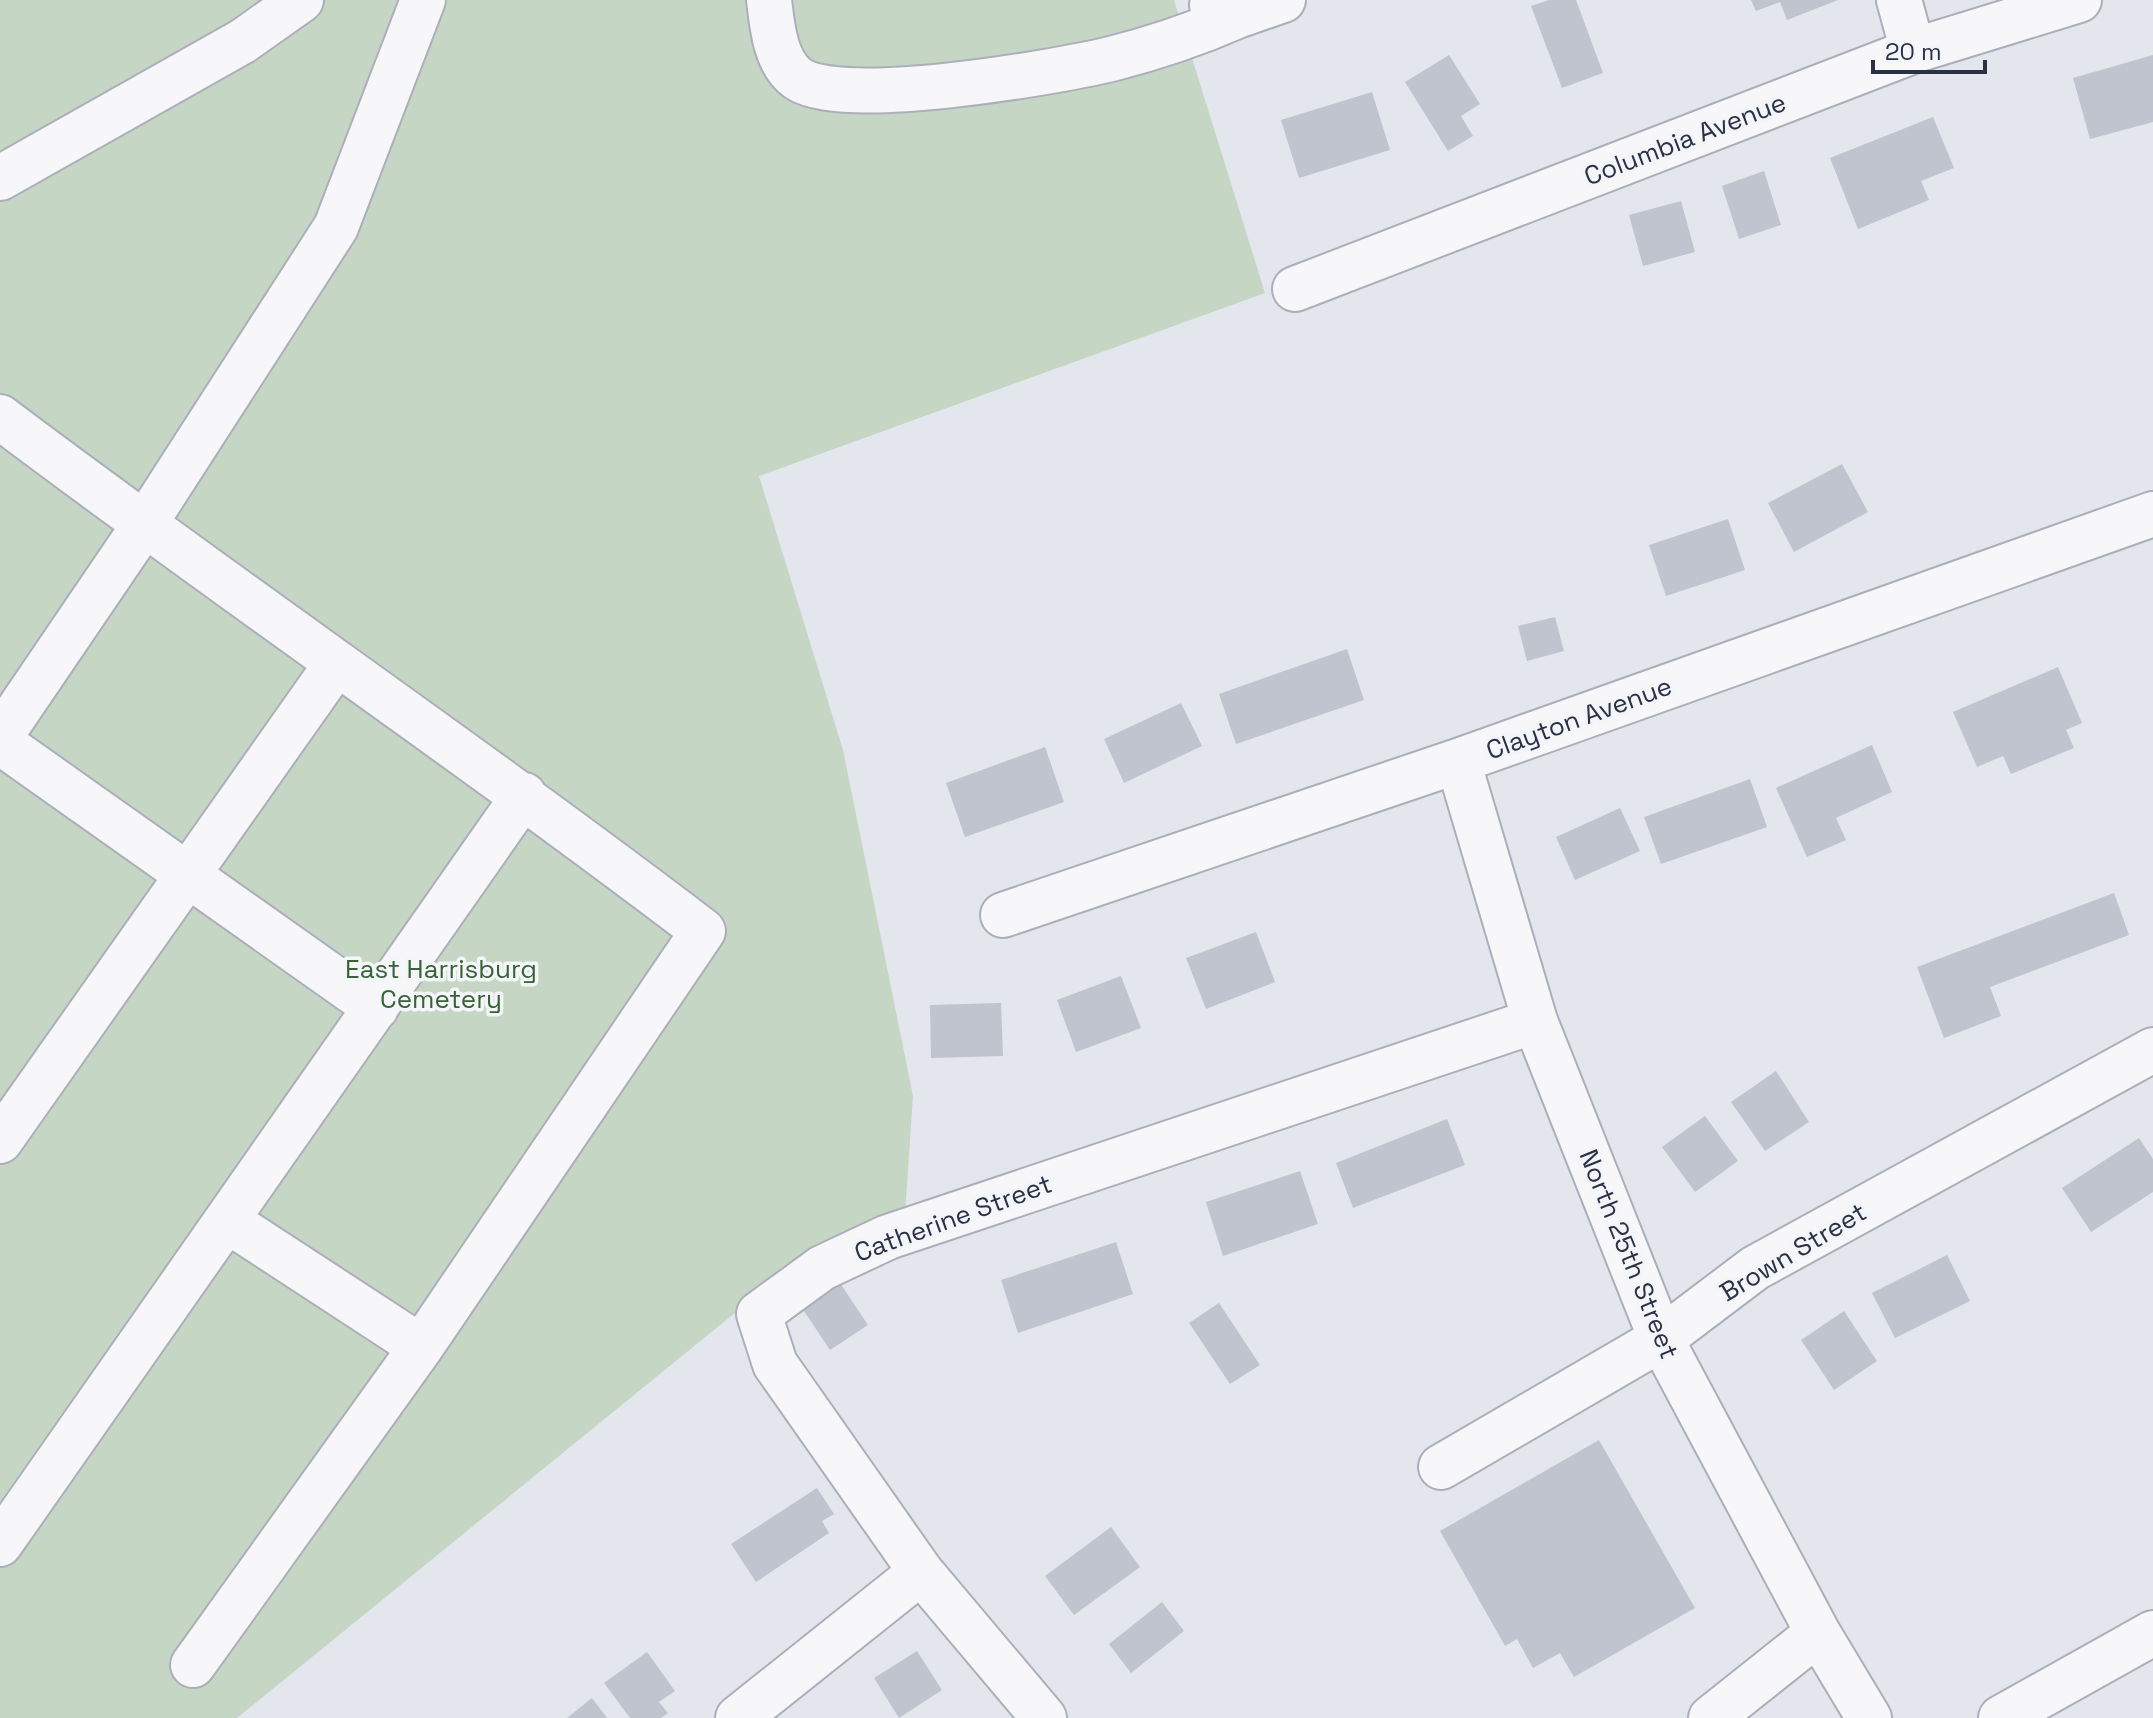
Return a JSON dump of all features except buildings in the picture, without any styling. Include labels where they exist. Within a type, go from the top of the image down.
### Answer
[{"type":"street","points":[[0,178],[243,41],[301,0]]},
{"type":"street","points":[[376,1008],[0,740],[144,525],[336,227],[423,0]]},
{"type":"street","points":[[769,0],[772,33],[785,62],[798,79],[833,90],[892,89],[996,80],[1081,64],[1193,35],[1221,8],[1283,0]]},
{"type":"street","points":[[1899,0],[1913,51]]},
{"type":"street","name":"Columbia Avenue","points":[[1295,289],[1913,51],[2079,0]]},
{"type":"street","points":[[0,417],[144,525],[524,795],[703,931],[421,1347],[193,1665]]},
{"type":"street","name":"Clayton Avenue","points":[[1003,915],[1458,761],[2153,514]]},
{"type":"street","points":[[0,1141],[190,877],[337,663]]},
{"type":"street","name":"North 25th Street","points":[[1458,761],[1535,1021],[1661,1339],[1818,1633],[1869,1718]]},
{"type":"street","points":[[0,1544],[524,795]]},
{"type":"street","name":"Catherine Street","points":[[921,1572],[775,1364],[759,1314],[822,1268],[888,1237],[1535,1021]]},
{"type":"street","name":"Brown Street","points":[[1441,1467],[1661,1339],[1755,1268],[2153,1050]]},
{"type":"street","points":[[228,1221],[421,1347]]},
{"type":"street","points":[[738,1718],[921,1572],[1044,1718]]},
{"type":"street","points":[[1711,1718],[1818,1633]]},
{"type":"street","points":[[2001,1718],[2153,1633]]},
{"type":"green space","name":"East Harrisburg Cemetery","points":[[0,0],[1174,0],[1265,293],[759,476],[843,750],[913,1096],[905,1214],[757,1295],[237,1718],[0,1718]]}]
